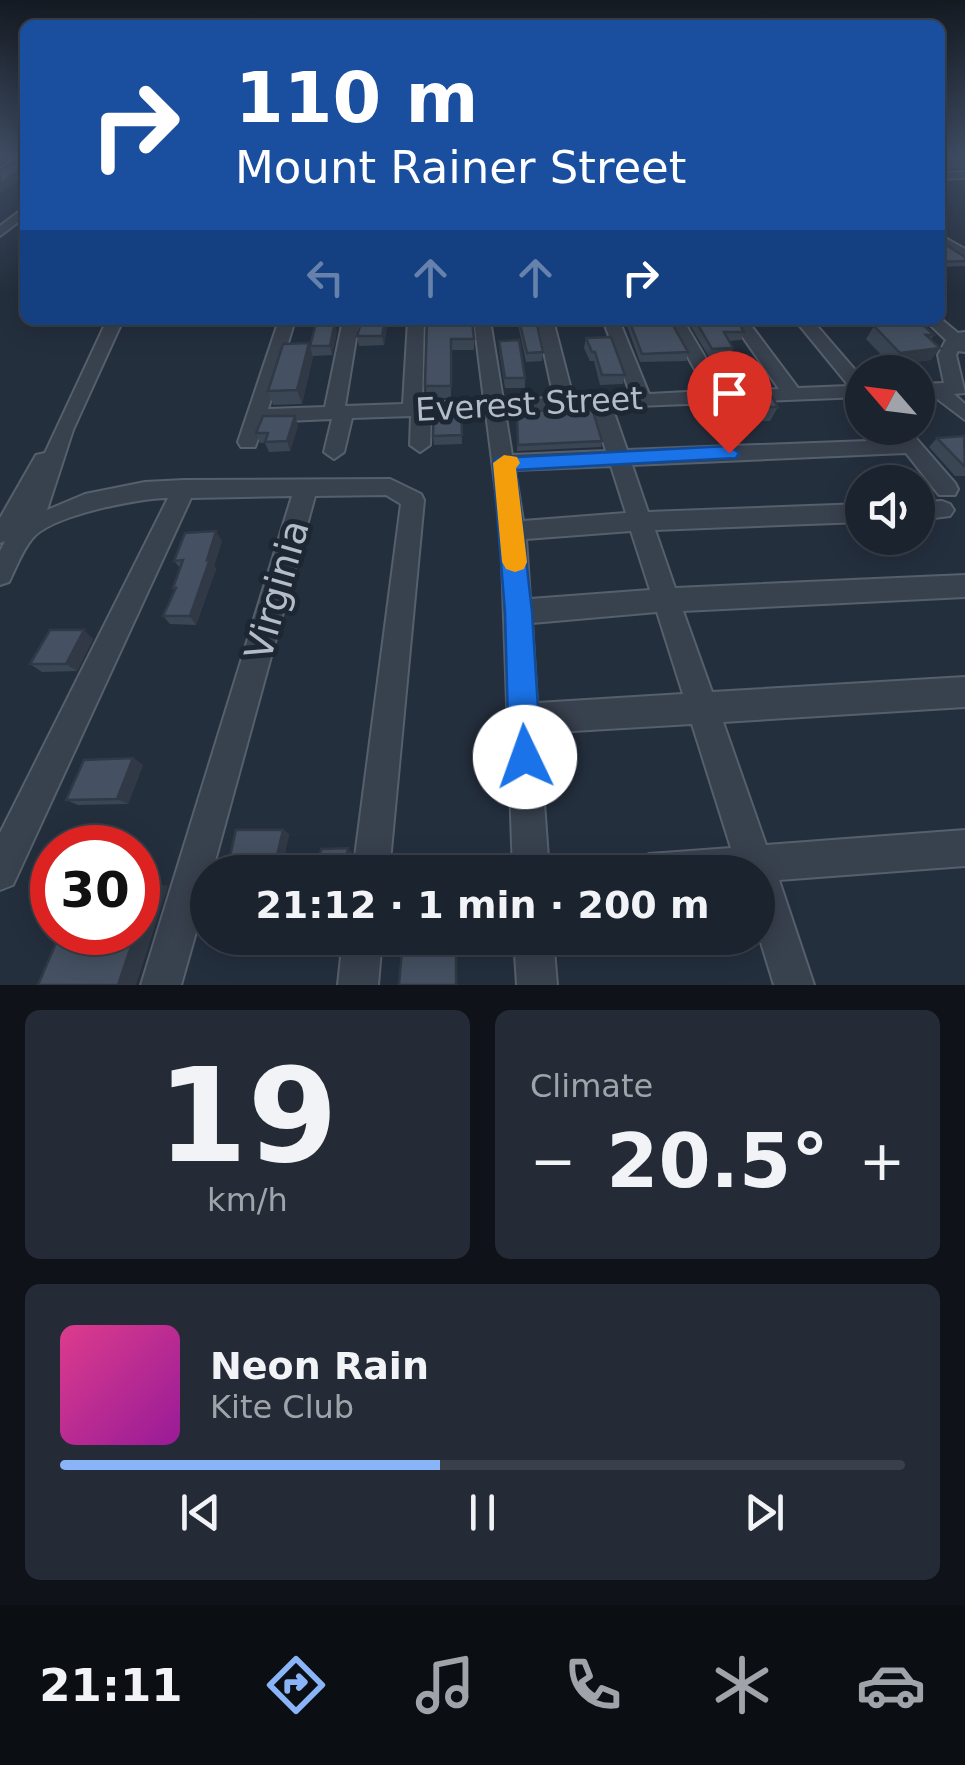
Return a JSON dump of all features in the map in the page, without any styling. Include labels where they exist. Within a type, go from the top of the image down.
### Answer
[{"type":"street","points":[[20,215],[0,232],[20,232]]},
{"type":"street","points":[[0,574],[11,531],[113,325]]},
{"type":"street","points":[[248,442],[285,325]]},
{"type":"street","points":[[334,452],[350,325]]},
{"type":"street","points":[[416,325],[420,445]]},
{"type":"street","points":[[483,325],[513,530],[530,855]]},
{"type":"street","points":[[546,325],[565,402]]},
{"type":"street","points":[[613,325],[642,399]]},
{"type":"street","points":[[678,325],[719,396]]},
{"type":"street","points":[[743,325],[792,394]]},
{"type":"street","points":[[806,325],[845,370]]},
{"type":"street","points":[[939,325],[962,341],[947,355],[943,388],[965,414]]},
{"type":"street","name":"Everest Street","points":[[256,416],[845,391]]},
{"type":"street","points":[[600,400],[751,855]]},
{"type":"street","points":[[504,463],[911,446],[936,503]]},
{"type":"street","name":"Virginia","points":[[161,985],[306,488],[390,487],[414,500],[373,855]]},
{"type":"street","points":[[11,531],[117,494],[184,488],[306,488]]},
{"type":"street","points":[[0,872],[184,488]]},
{"type":"street","points":[[513,530],[845,514]]},
{"type":"street","points":[[518,612],[666,600],[965,586]]},
{"type":"street","points":[[523,719],[965,692]]},
{"type":"street","points":[[775,868],[965,848]]},
{"type":"street","points":[[775,928],[794,985]]},
{"type":"street","points":[[358,985],[362,955]]},
{"type":"street","points":[[535,955],[537,985]]},
{"type":"building","points":[[945,244],[965,257],[965,261],[945,262]]},
{"type":"building","points":[[315,325],[334,325],[330,346],[310,346]]},
{"type":"building","points":[[360,325],[384,325],[382,336],[357,336]]},
{"type":"building","points":[[427,325],[473,325],[474,339],[451,339],[451,386],[425,386]]},
{"type":"building","points":[[520,325],[537,325],[543,352],[527,353]]},
{"type":"building","points":[[631,325],[673,325],[688,352],[642,354]]},
{"type":"building","points":[[698,325],[740,325],[744,332],[724,332],[733,348],[712,349]]},
{"type":"building","points":[[923,325],[934,335],[926,335],[940,348],[900,353],[874,326]]},
{"type":"building","points":[[611,337],[625,375],[602,375],[586,338]]},
{"type":"building","points":[[519,340],[525,378],[505,378],[499,341]]},
{"type":"building","points":[[309,343],[297,390],[268,391],[283,344]]},
{"type":"building","points":[[768,390],[778,407],[719,407],[712,392]]},
{"type":"building","points":[[461,408],[462,435],[433,436],[434,409]]},
{"type":"building","points":[[592,408],[602,441],[518,445],[517,412]]},
{"type":"building","points":[[263,416],[295,416],[287,441],[265,442],[268,433],[256,433]]},
{"type":"building","points":[[964,436],[965,466],[937,438]]},
{"type":"building","points":[[216,531],[190,616],[163,616],[176,588],[183,560],[174,561],[185,533]]},
{"type":"building","points":[[50,630],[84,630],[66,664],[30,664]]},
{"type":"building","points":[[133,758],[117,799],[66,800],[84,760]]},
{"type":"building","points":[[236,830],[283,830],[277,855],[230,855]]},
{"type":"building","points":[[348,848],[347,855],[320,855],[321,849]]},
{"type":"building","points":[[51,955],[128,955],[118,985],[38,985]]},
{"type":"building","points":[[402,955],[456,955],[456,985],[399,985]]},
{"type":"slow traffic","points":[[509,463],[504,463],[515,562]]},
{"type":"route","points":[[525,757],[513,530],[504,463],[729,453]]}]
